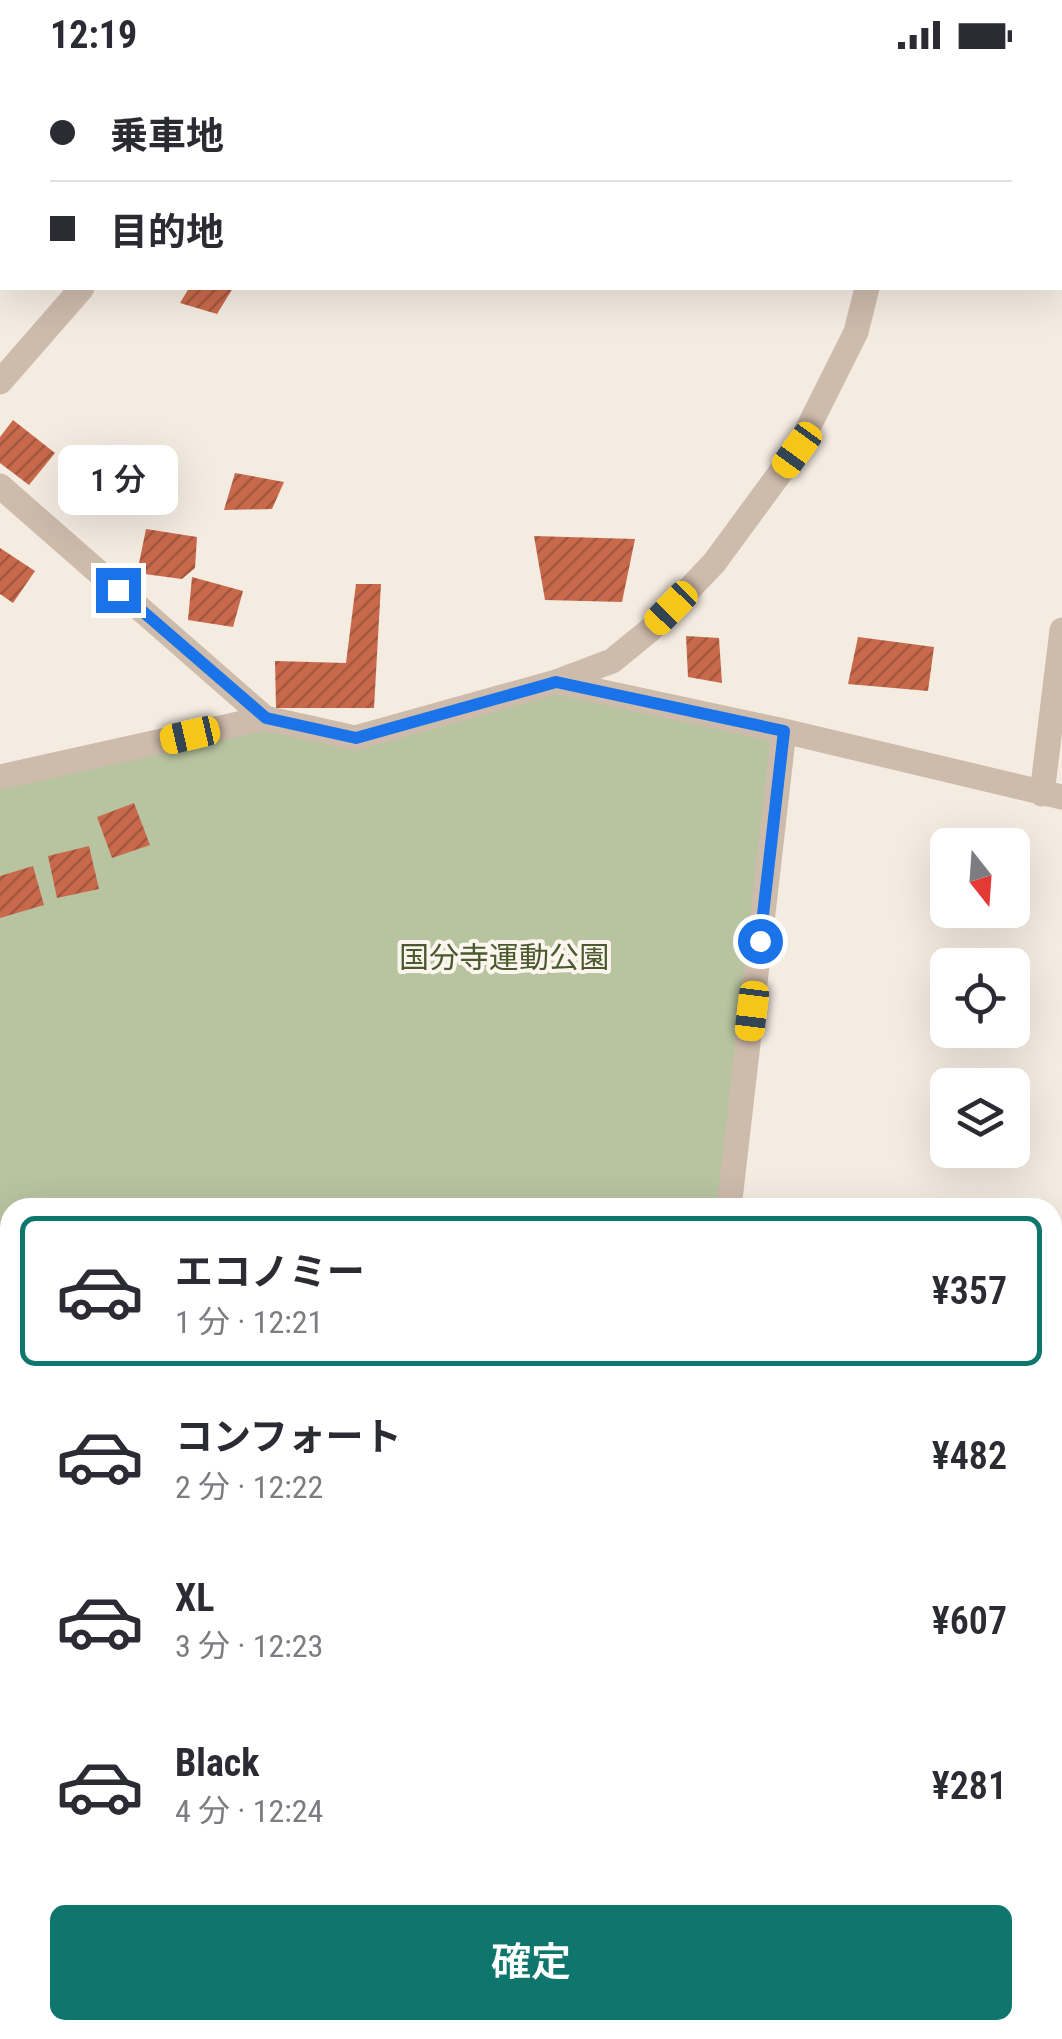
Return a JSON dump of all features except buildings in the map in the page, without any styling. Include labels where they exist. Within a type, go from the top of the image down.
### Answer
[{"type":"street","points":[[0,382],[80,290]]},
{"type":"street","points":[[0,777],[266,718],[356,738],[556,682],[612,661],[650,630],[714,563],[797,450],[856,332],[866,290]]},
{"type":"street","points":[[0,486],[266,718]]},
{"type":"street","points":[[556,682],[784,731],[1052,796],[1062,630]]},
{"type":"street","points":[[730,1198],[784,731]]},
{"type":"green space","name":"国分寺運動公園","points":[[556,682],[784,731],[730,1198],[0,1198],[0,777],[265,718],[356,738]]},
{"type":"route","points":[[118,590],[266,718],[356,738],[556,682],[784,731],[760,941]]}]
